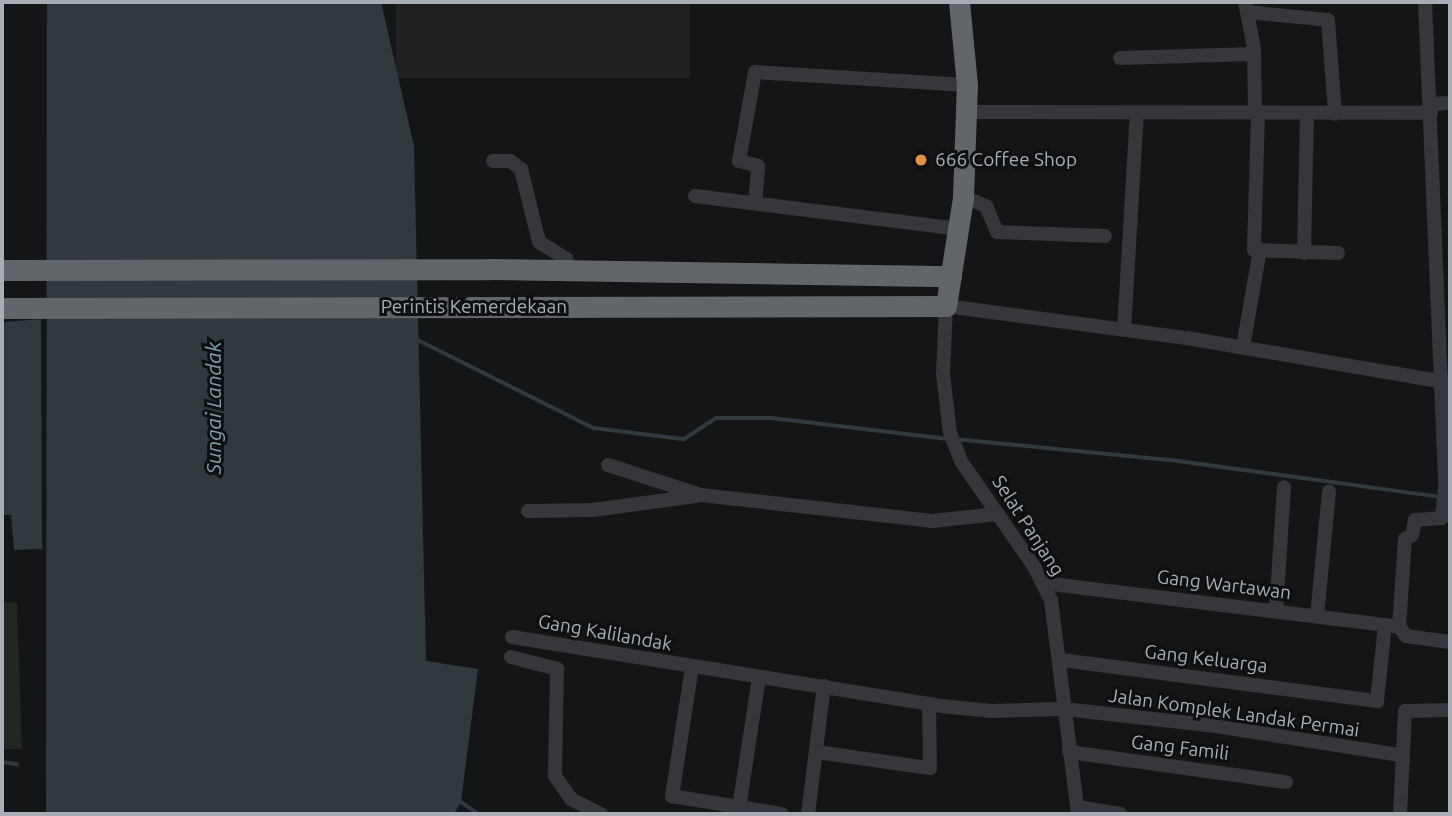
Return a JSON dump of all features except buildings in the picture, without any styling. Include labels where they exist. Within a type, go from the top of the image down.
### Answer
[{"type":"highway","points":[[947,306],[963,197],[967,85],[959,2]]},
{"type":"highway","points":[[2,270],[572,270],[951,276]]},
{"type":"highway","points":[[618,272],[630,307]]},
{"type":"highway","name":"Perintis Kemerdekaan","points":[[2,308],[947,306]]},
{"type":"street","points":[[1392,626],[1405,540],[1412,534],[1415,520],[1440,519],[1446,511],[1446,382],[1425,2]]},
{"type":"street","points":[[1335,114],[1328,20],[1246,7],[1254,54],[1256,114],[1254,250],[1338,253]]},
{"type":"street","points":[[1120,58],[1254,54]]},
{"type":"street","points":[[755,203],[758,166],[739,161],[755,72],[967,85]]},
{"type":"street","points":[[965,112],[1335,114],[1431,109],[1450,103]]},
{"type":"street","points":[[1124,330],[1137,113]]},
{"type":"street","points":[[1304,253],[1307,113]]},
{"type":"street","points":[[494,161],[510,162],[521,169],[539,242],[566,259],[572,270]]},
{"type":"street","points":[[695,196],[959,229]]},
{"type":"street","points":[[963,197],[986,206],[997,232],[1105,236]]},
{"type":"street","points":[[1243,347],[1260,250]]},
{"type":"street","points":[[947,306],[1243,347],[1446,382]]},
{"type":"street","name":"Selat Panjang","points":[[947,306],[943,374],[950,433],[961,461],[1044,583],[1055,617],[1077,811]]},
{"type":"street","points":[[608,465],[701,495],[932,521],[998,514]]},
{"type":"street","points":[[1276,611],[1284,488]]},
{"type":"street","points":[[1317,616],[1329,492]]},
{"type":"street","points":[[528,511],[607,509],[701,495]]},
{"type":"street","name":"Gang Wartawan","points":[[1044,583],[1392,626],[1406,636],[1450,642]]},
{"type":"street","name":"Gang Keluarga","points":[[1061,660],[1377,701],[1392,626]]},
{"type":"street","name":"Gang Kalilandak","points":[[512,637],[929,704],[992,711],[1064,709]]},
{"type":"street","points":[[511,657],[544,662],[556,669],[555,776],[571,799],[601,814]]},
{"type":"street","name":"Gang Kalilandak","points":[[692,667],[672,796],[782,814]]},
{"type":"street","points":[[739,808],[759,677]]},
{"type":"street","points":[[808,814],[824,686]]},
{"type":"street","points":[[817,752],[930,768],[929,704]]},
{"type":"street","name":"Jalan Komplek Landak Permai","points":[[1064,709],[1216,726],[1399,755]]},
{"type":"street","points":[[1400,814],[1399,755],[1405,711],[1450,710]]},
{"type":"street","name":"Gang Famili","points":[[1069,752],[1286,782]]},
{"type":"street","points":[[1077,811],[1120,814]]},
{"type":"shaded area","points":[[396,2],[690,2],[690,78],[396,78]]},
{"type":"shaded area","points":[[2,602],[17,603],[22,749],[2,749]]},
{"type":"water","name":"Sungai Landak","points":[[47,2],[381,2],[414,146],[426,661],[478,669],[461,802],[454,814],[46,814]]},
{"type":"water","points":[[41,319],[42,549],[14,550],[11,515],[2,515],[2,328],[5,322]]},
{"type":"waterway","points":[[414,338],[594,428],[684,439],[716,418],[772,418],[948,439]]},
{"type":"waterway","points":[[955,439],[1171,460],[1441,497]]},
{"type":"waterway","points":[[2,762],[17,764]]},
{"type":"waterway","points":[[461,802],[479,814]]},
{"type":"place","name":"666 Coffee Shop","points":[[921,160]]}]
